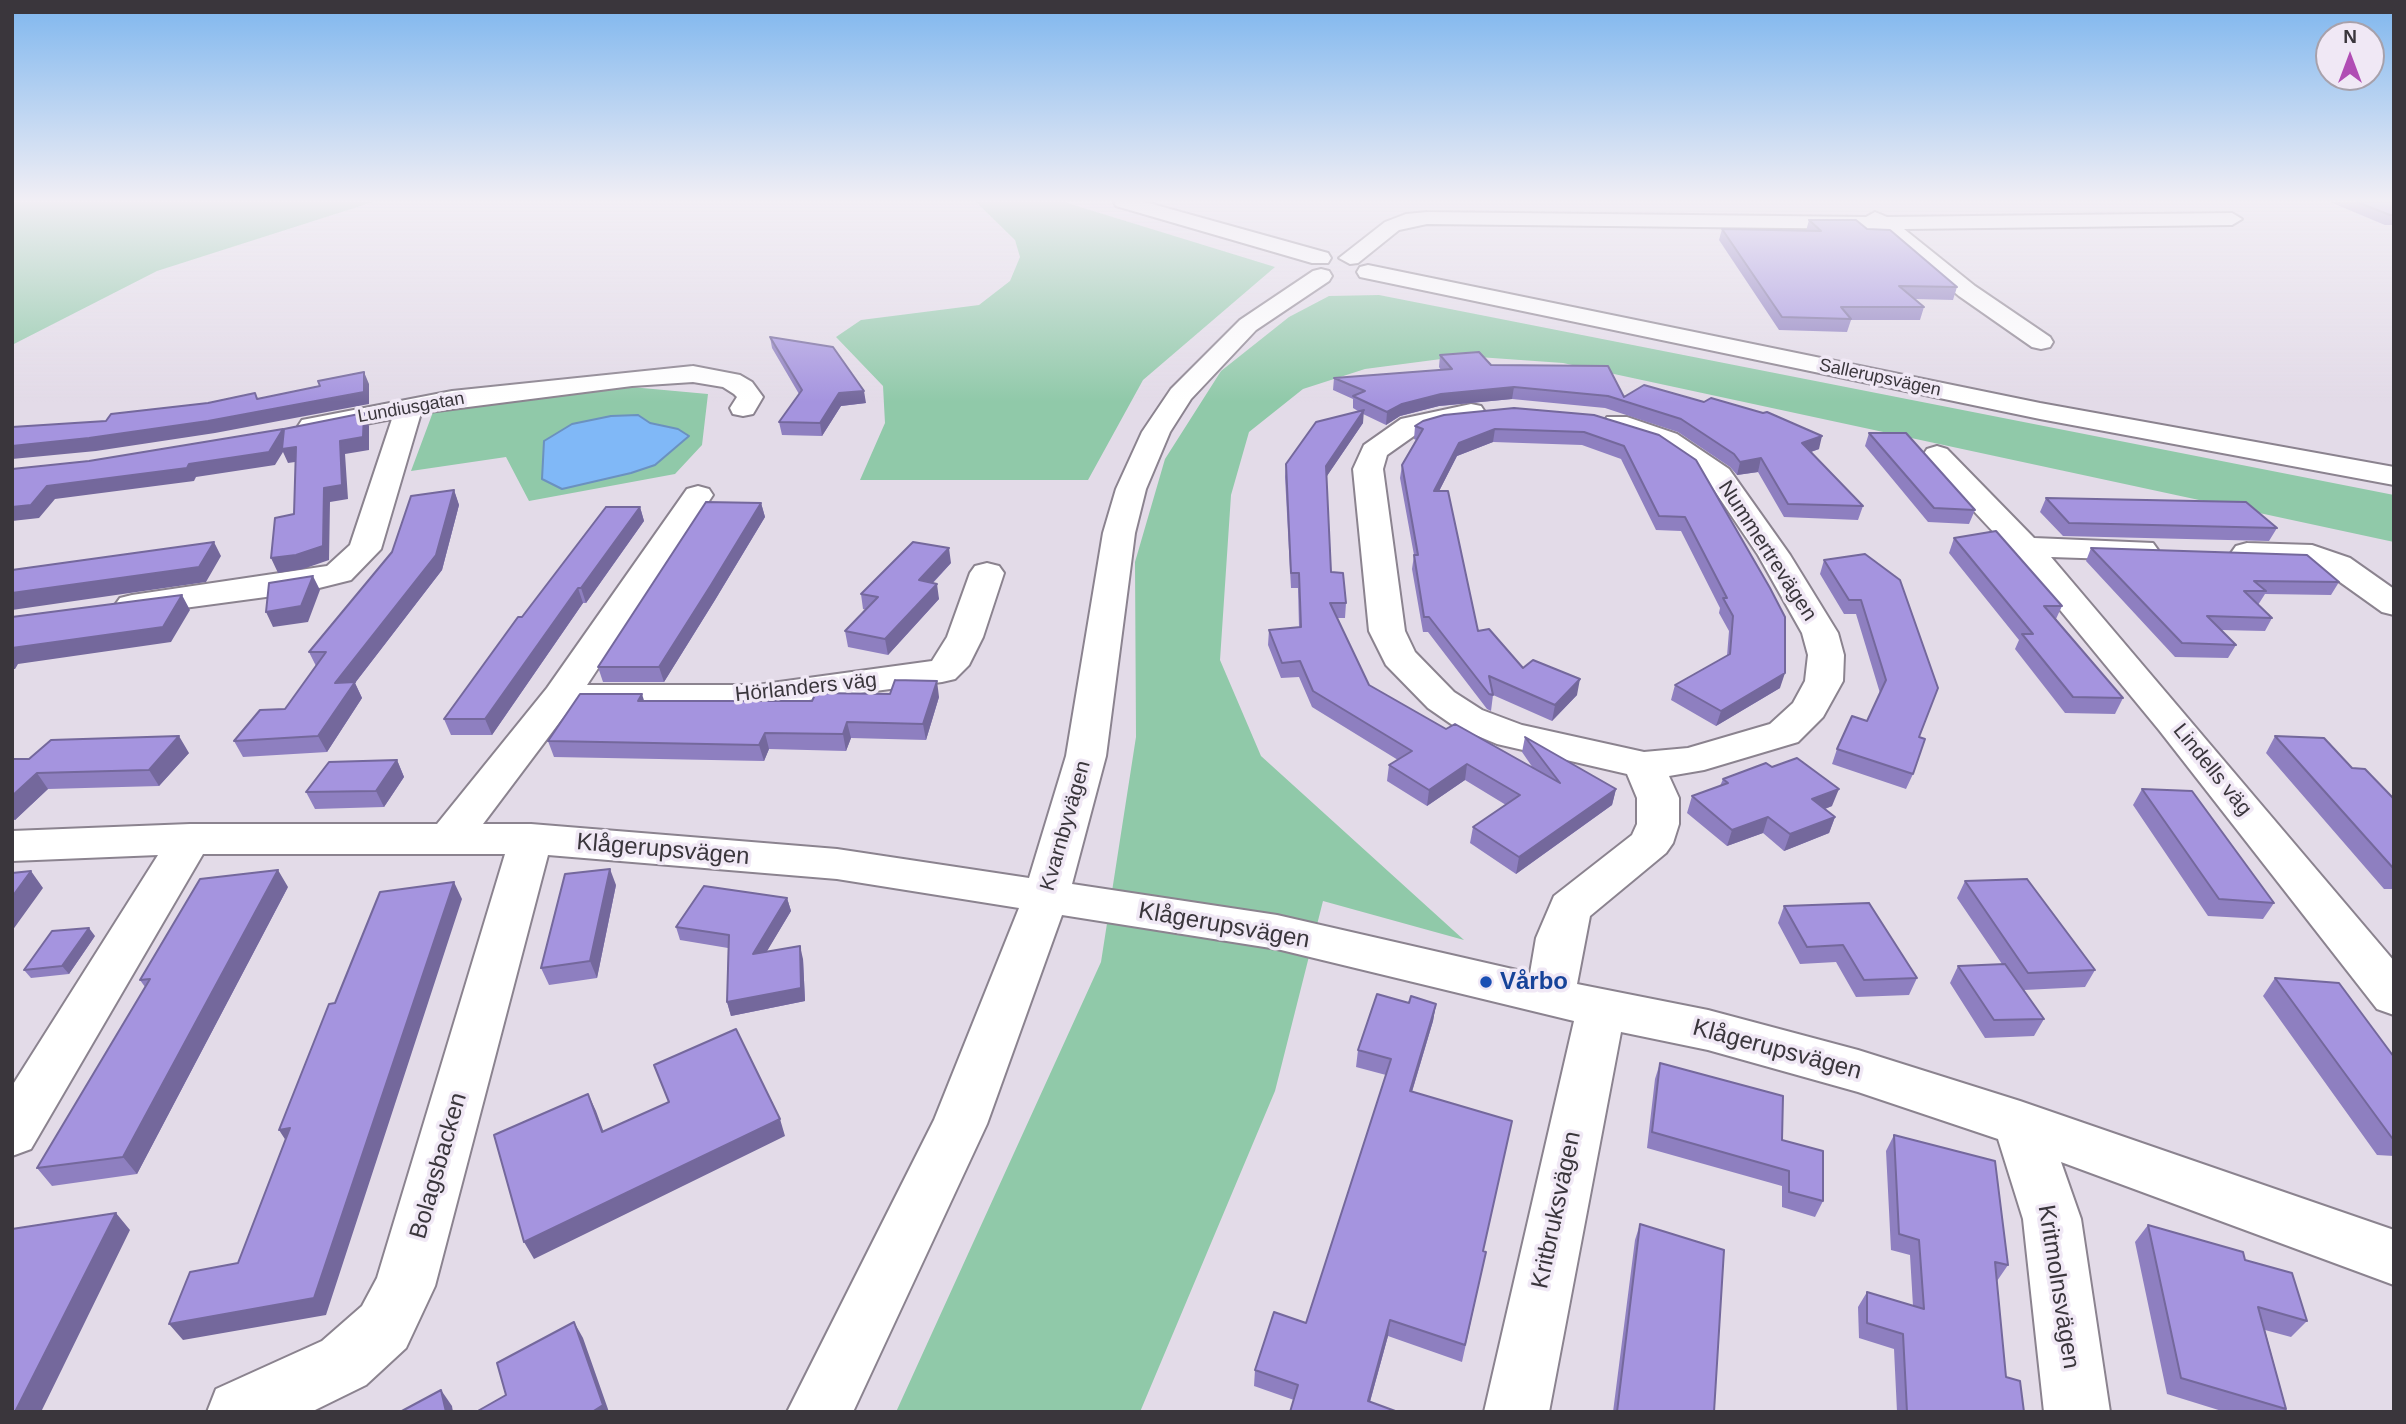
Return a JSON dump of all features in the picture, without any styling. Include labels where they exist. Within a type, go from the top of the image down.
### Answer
[{"type":"street","name":"Kvarnbyvägen","points":[[819,1412],[960,1124],[1046,897],[1086,756],[1119,533],[1131,489],[1156,432],[1180,395],[1248,325],[1336,268]]},
{"type":"street","name":"Sallerupsvägen","points":[[1352,268],[2026,408],[2394,476]]},
{"type":"street","points":[[1940,268],[1967,291],[2041,342]]},
{"type":"street","name":"Lundiusgatan","points":[[293,430],[409,407],[527,390],[693,374],[716,377],[743,388],[750,397],[743,408]]},
{"type":"street","points":[[95,610],[303,582],[339,573],[365,549],[409,407]]},
{"type":"street","name":"Nummertrevägen","points":[[1500,411],[1440,417],[1411,425],[1374,451],[1368,469],[1387,631],[1399,656],[1441,700],[1468,718],[1511,735],[1644,765],[1690,761],[1784,733],[1809,709],[1824,681],[1826,655],[1820,633],[1780,566],[1719,475],[1699,458],[1667,440],[1584,416]]},
{"type":"street","name":"Lindells väg","points":[[1937,455],[2025,547],[2173,722],[2394,996]]},
{"type":"street","points":[[450,837],[560,696],[698,495]]},
{"type":"street","points":[[2025,547],[2175,551]]},
{"type":"street","points":[[2216,552],[2312,555],[2338,565],[2394,605]]},
{"type":"street","name":"Hörlanders väg","points":[[560,696],[757,696],[942,671],[951,666],[987,573]]},
{"type":"street","points":[[1576,1002],[1560,938],[1570,908],[1651,843],[1658,824],[1658,798],[1644,765]]},
{"type":"street","points":[[12,1133],[190,839]]},
{"type":"street","name":"Klågerupsvägen","points":[[12,846],[190,839],[531,839],[837,864],[1277,932],[1721,1033],[1858,1071],[2020,1124],[2394,1258]]},
{"type":"street","name":"Bolagsbacken","points":[[239,1412],[344,1363],[384,1327],[405,1286],[531,839]]},
{"type":"street","name":"Kritbruksvägen","points":[[1516,1412],[1588,1062],[1576,1002]]},
{"type":"street","name":"Kritmolnsvägen","points":[[2020,1124],[2052,1219],[2077,1412]]},
{"type":"green space","points":[[12,268],[165,268],[157,271],[12,345]]},
{"type":"green space","points":[[1015,268],[1273,268],[1143,380],[1088,480],[860,480],[885,423],[883,386],[836,337],[861,320],[979,305],[1010,281]]},
{"type":"green space","points":[[1379,295],[2394,495],[2394,542],[1563,363],[1464,356],[1365,369],[1303,389],[1249,432],[1231,495],[1220,660],[1261,756],[1464,940],[1323,901],[1275,1091],[1140,1412],[896,1412],[1101,962],[1136,737],[1135,562],[1165,459],[1221,371],[1289,317],[1329,296]]},
{"type":"green space","points":[[631,387],[708,394],[702,445],[675,474],[529,501],[506,457],[411,471],[433,412]]},
{"type":"water","points":[[638,415],[650,423],[678,429],[689,436],[655,465],[631,473],[562,489],[542,479],[544,441],[572,424],[611,416]]},
{"type":"building","points":[[1749,268],[1935,268],[1957,287],[1899,286],[1924,307],[1841,307],[1851,319],[1782,317]]},
{"type":"building","points":[[770,337],[833,347],[864,391],[839,393],[820,423],[779,422],[802,390]]},
{"type":"building","points":[[1479,352],[1491,365],[1608,366],[1624,397],[1644,385],[1704,402],[1711,398],[1767,412],[1822,436],[1802,443],[1863,506],[1788,504],[1761,458],[1740,462],[1734,454],[1681,419],[1608,396],[1514,387],[1441,394],[1402,404],[1387,412],[1353,396],[1365,391],[1334,378],[1452,369],[1440,355]]},
{"type":"building","points":[[364,372],[364,392],[208,421],[12,446],[12,427],[106,421],[111,414],[208,403],[255,393],[257,399],[320,386],[318,381]]},
{"type":"building","points":[[1514,408],[1594,415],[1659,435],[1696,460],[1785,617],[1785,673],[1721,711],[1675,685],[1730,654],[1733,616],[1723,598],[1727,598],[1685,517],[1659,516],[1624,446],[1584,432],[1495,429],[1459,443],[1434,491],[1448,491],[1478,631],[1489,629],[1523,668],[1533,660],[1580,679],[1555,705],[1489,676],[1493,695],[1489,694],[1429,617],[1424,617],[1414,555],[1418,555],[1402,465],[1423,429],[1415,426],[1423,421],[1444,415]]},
{"type":"building","points":[[1364,410],[1326,466],[1331,572],[1343,573],[1346,603],[1330,603],[1369,685],[1446,729],[1455,724],[1560,783],[1525,737],[1616,789],[1519,857],[1473,827],[1520,795],[1467,764],[1429,790],[1389,765],[1412,751],[1313,691],[1300,661],[1282,663],[1269,630],[1301,627],[1299,573],[1291,573],[1286,464],[1316,422]]},
{"type":"building","points":[[364,413],[363,437],[340,441],[342,485],[324,488],[323,546],[296,555],[271,558],[275,518],[294,514],[296,447],[282,449],[284,429]]},
{"type":"building","points":[[283,429],[269,452],[189,464],[187,468],[47,486],[31,505],[12,507],[12,469],[89,461]]},
{"type":"building","points":[[1869,433],[1906,433],[1975,510],[1934,508]]},
{"type":"building","points":[[454,490],[436,555],[335,683],[355,682],[318,736],[234,741],[260,710],[285,709],[326,652],[309,652],[392,552],[411,496]]},
{"type":"building","points":[[2046,498],[2246,502],[2277,528],[2069,523]]},
{"type":"building","points":[[706,502],[761,503],[659,667],[598,667]]},
{"type":"building","points":[[606,507],[640,507],[581,588],[578,588],[485,719],[444,719],[518,617],[522,617]]},
{"type":"building","points":[[1996,531],[2062,606],[2044,606],[2123,698],[2073,697],[2022,634],[2033,634],[1954,538]]},
{"type":"building","points":[[214,542],[199,567],[12,593],[12,570]]},
{"type":"building","points":[[913,542],[949,548],[919,580],[937,584],[885,639],[845,631],[878,597],[861,594]]},
{"type":"building","points":[[2091,548],[2307,555],[2339,582],[2254,581],[2266,591],[2244,591],[2272,618],[2207,616],[2236,645],[2182,643]]},
{"type":"building","points":[[1865,554],[1900,580],[1938,688],[1919,737],[1925,739],[1913,774],[1837,749],[1852,716],[1867,721],[1886,680],[1861,600],[1849,600],[1824,560]]},
{"type":"building","points":[[313,576],[301,606],[266,612],[269,583]]},
{"type":"building","points":[[182,595],[163,627],[12,648],[12,617]]},
{"type":"building","points":[[895,680],[937,681],[923,724],[847,722],[843,734],[765,733],[759,745],[548,741],[580,694],[642,694],[638,701],[812,701],[816,693],[890,694]]},
{"type":"building","points":[[179,736],[149,770],[37,773],[12,796],[12,759],[29,759],[51,740]]},
{"type":"building","points":[[2275,736],[2324,738],[2352,768],[2365,769],[2394,799],[2394,869]]},
{"type":"building","points":[[1797,758],[1839,789],[1812,799],[1835,817],[1790,834],[1768,817],[1732,830],[1692,796],[1728,783],[1723,779],[1766,763],[1772,767]]},
{"type":"building","points":[[397,760],[376,791],[306,792],[329,762]]},
{"type":"building","points":[[2142,789],[2192,791],[2274,903],[2219,899]]},
{"type":"building","points":[[610,869],[590,961],[541,968],[565,874]]},
{"type":"building","points":[[278,870],[123,1157],[37,1168],[150,979],[140,980],[200,879]]},
{"type":"building","points":[[31,871],[12,897],[12,873]]},
{"type":"building","points":[[2027,879],[2095,970],[2028,973],[1965,881]]},
{"type":"building","points":[[454,882],[314,1298],[169,1324],[190,1272],[238,1263],[290,1128],[279,1130],[329,1004],[335,1003],[380,892]]},
{"type":"building","points":[[704,886],[787,898],[753,954],[800,946],[801,988],[727,1002],[729,935],[676,927]]},
{"type":"building","points":[[1869,903],[1917,978],[1864,980],[1843,945],[1807,947],[1784,906]]},
{"type":"building","points":[[89,928],[62,966],[24,970],[52,931]]},
{"type":"building","points":[[2005,964],[2044,1019],[1994,1020],[1958,966]]},
{"type":"building","points":[[2275,978],[2339,983],[2394,1057],[2394,1138],[2392,1138]]},
{"type":"building","points":[[1377,994],[1409,1003],[1411,996],[1436,1004],[1410,1091],[1512,1121],[1483,1251],[1486,1252],[1465,1345],[1390,1320],[1368,1401],[1398,1412],[1290,1412],[1298,1385],[1255,1370],[1274,1312],[1306,1323],[1391,1059],[1358,1050]]},
{"type":"building","points":[[736,1029],[780,1119],[524,1242],[494,1135],[588,1094],[602,1132],[669,1102],[654,1065]]},
{"type":"building","points":[[1660,1063],[1783,1096],[1782,1140],[1823,1151],[1823,1201],[1789,1192],[1789,1171],[1652,1132]]},
{"type":"building","points":[[1894,1135],[1995,1161],[2008,1265],[1995,1262],[2006,1377],[2020,1381],[2024,1412],[1907,1412],[1903,1334],[1867,1323],[1867,1292],[1924,1309],[1919,1240],[1899,1234]]},
{"type":"building","points":[[116,1213],[15,1412],[12,1412],[12,1229]]},
{"type":"building","points":[[1640,1224],[1724,1250],[1714,1412],[1617,1412]]},
{"type":"building","points":[[2148,1225],[2243,1252],[2245,1260],[2292,1273],[2307,1321],[2258,1307],[2286,1409],[2181,1378]]},
{"type":"building","points":[[574,1322],[603,1405],[592,1412],[476,1412],[506,1395],[497,1363]]},
{"type":"building","points":[[441,1390],[446,1412],[400,1412]]},
{"type":"place","name":"Vårbo","points":[[1486,982]]}]
